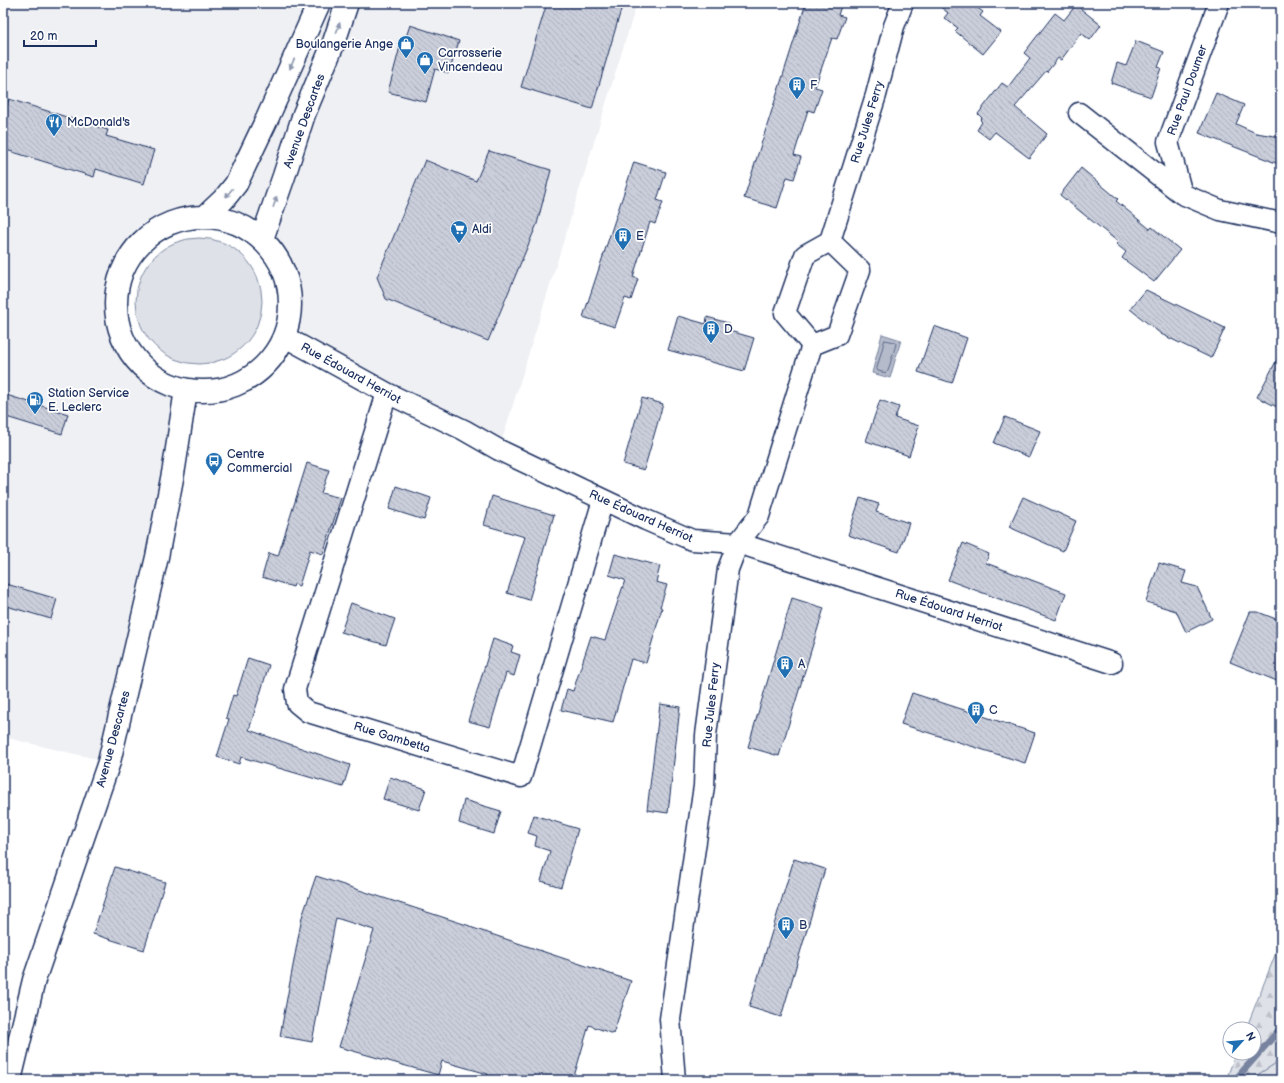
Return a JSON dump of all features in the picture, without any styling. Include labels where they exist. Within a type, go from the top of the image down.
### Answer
[{"type":"main road","points":[[206,216],[224,199],[236,184],[319,3]]},
{"type":"main road","name":"Avenue Descartes","points":[[262,239],[304,114],[334,42],[347,3]]},
{"type":"main road","points":[[206,216],[226,219],[246,227],[262,239],[278,259],[288,281],[291,306],[285,337],[273,358],[255,375],[234,387],[210,392],[186,390],[168,385],[152,375],[135,360],[123,341],[117,321],[115,299],[118,282],[125,263],[137,247],[158,229],[183,218],[206,216]]},
{"type":"main road","name":"Avenue Descartes","points":[[10,1080],[34,980],[109,762],[157,557],[174,468],[186,390]]},
{"type":"street","name":"Rue Jules Ferry","points":[[830,241],[876,95],[894,26],[904,3]]},
{"type":"street","name":"Rue Paul Doumer","points":[[1182,194],[1168,142],[1219,3]]},
{"type":"street","points":[[1079,113],[1182,194],[1220,210],[1281,223]]},
{"type":"street","points":[[830,241],[860,270],[837,336],[812,345],[786,313],[805,255],[830,241]]},
{"type":"street","name":"Rue Édouard Herriot","points":[[285,337],[387,394],[464,430],[499,450],[603,500],[692,540],[738,542],[1112,663]]},
{"type":"street","name":"Rue Jules Ferry","points":[[675,1080],[670,1019],[704,786],[706,735],[728,569],[738,542],[759,516],[812,345]]},
{"type":"street","name":"Rue Gambetta","points":[[387,394],[295,689],[297,703],[308,712],[521,777],[603,500]]},
{"type":"shaded area","points":[[3,3],[637,3],[499,450],[285,337],[291,306],[278,259],[262,239],[183,218],[137,247],[125,263],[118,282],[115,299],[117,321],[123,341],[135,360],[152,375],[168,385],[186,390],[109,762],[3,737]]},
{"type":"green space","points":[[199,238],[211,239],[223,243],[234,249],[247,261],[257,277],[261,289],[261,313],[257,325],[251,336],[239,349],[223,359],[211,363],[199,364],[187,363],[175,359],[164,353],[151,341],[141,325],[137,313],[136,301],[137,289],[141,277],[147,266],[159,253],[175,243],[187,239]]},
{"type":"green space","points":[[1281,940],[1281,1060],[1249,1080],[1226,1080],[1233,1061],[1262,1061],[1262,1021],[1249,1021]]},
{"type":"green space","points":[[1281,1060],[1281,1080],[1249,1080]]},
{"type":"water","points":[[882,334],[901,340],[890,378],[872,373]]},
{"type":"building","points":[[547,3],[623,3],[592,109],[521,87]]},
{"type":"building","name":"F","points":[[806,3],[842,3],[838,15],[845,17],[837,39],[832,38],[815,87],[822,89],[814,112],[808,110],[794,155],[801,157],[794,179],[787,177],[777,208],[744,198]]},
{"type":"building","points":[[936,3],[971,3],[983,12],[980,16],[1001,32],[983,54],[955,31],[958,28],[944,18],[948,13]]},
{"type":"building","points":[[1076,5],[1101,25],[1090,40],[1081,33],[1061,60],[1058,58],[1015,107],[1047,134],[1029,158],[995,132],[989,139],[977,130],[982,122],[980,120],[982,118],[978,114],[1002,83],[1008,87],[1030,58],[1024,53],[1055,13],[1064,20]]},
{"type":"building","points":[[410,25],[459,41],[449,73],[435,69],[426,102],[388,92],[402,39],[405,40]]},
{"type":"building","points":[[1136,41],[1164,52],[1158,67],[1161,68],[1151,97],[1111,83],[1117,63],[1126,66]]},
{"type":"building","points":[[1216,93],[1244,105],[1236,124],[1256,133],[1281,137],[1281,165],[1199,133]]},
{"type":"building","name":"McDonald's","points":[[9,99],[108,130],[106,136],[154,150],[144,184],[96,169],[94,177],[3,149],[3,119]]},
{"type":"building","name":"Aldi","points":[[489,151],[551,170],[537,224],[488,341],[386,299],[377,277],[425,160],[476,181]]},
{"type":"building","name":"E","points":[[634,162],[666,172],[657,200],[663,202],[655,224],[650,222],[633,277],[638,279],[631,300],[625,298],[615,327],[583,317]]},
{"type":"building","points":[[1081,168],[1118,199],[1116,201],[1150,229],[1152,227],[1180,250],[1154,282],[1122,258],[1126,252],[1116,244],[1118,242],[1060,195]]},
{"type":"building","points":[[1146,290],[1225,328],[1211,358],[1161,334],[1130,309]]},
{"type":"building","name":"D","points":[[678,316],[706,324],[707,317],[728,323],[726,330],[754,338],[744,371],[668,350]]},
{"type":"building","points":[[934,326],[967,338],[952,383],[918,372]]},
{"type":"building","points":[[1281,352],[1281,409],[1257,397]]},
{"type":"building","name":"Station Service E. Leclerc","points":[[3,394],[68,414],[62,434],[3,416]]},
{"type":"building","points":[[642,398],[663,404],[644,470],[623,464]]},
{"type":"building","points":[[880,400],[899,407],[895,418],[919,426],[909,456],[866,441]]},
{"type":"building","points":[[1005,417],[1040,431],[1029,457],[994,443]]},
{"type":"building","points":[[307,463],[329,470],[321,493],[341,498],[323,554],[310,550],[299,586],[294,584],[293,587],[262,577],[269,553],[278,556]]},
{"type":"building","points":[[396,486],[431,498],[424,520],[389,509]]},
{"type":"building","points":[[492,496],[554,515],[529,600],[507,593],[525,537],[484,525]]},
{"type":"building","points":[[1023,497],[1076,521],[1063,551],[1009,527]]},
{"type":"building","points":[[860,498],[879,504],[876,512],[909,523],[899,552],[848,535]]},
{"type":"building","points":[[963,543],[989,554],[986,563],[1066,593],[1056,620],[948,580]]},
{"type":"building","points":[[615,554],[660,566],[656,582],[667,585],[646,663],[631,659],[613,722],[561,710],[567,689],[573,691],[591,636],[605,640],[625,580],[609,575]]},
{"type":"building","points":[[1159,563],[1186,571],[1182,583],[1197,587],[1212,619],[1186,632],[1176,611],[1146,602]]},
{"type":"building","points":[[3,583],[57,599],[51,619],[3,605]]},
{"type":"building","points":[[792,598],[824,608],[779,756],[748,747]]},
{"type":"building","points":[[351,603],[395,619],[386,645],[341,632]]},
{"type":"building","points":[[1250,612],[1258,612],[1281,621],[1281,670],[1277,681],[1230,662]]},
{"type":"building","points":[[493,639],[513,646],[511,652],[520,655],[514,676],[506,673],[490,727],[468,721]]},
{"type":"building","points":[[248,658],[269,665],[249,730],[350,765],[343,787],[241,757],[239,764],[217,757],[229,719],[226,718],[233,695],[236,696]]},
{"type":"building","name":"C","points":[[912,693],[1035,733],[1025,763],[901,724]]},
{"type":"building","points":[[660,704],[680,707],[668,813],[647,810]]},
{"type":"building","points":[[390,777],[426,789],[419,810],[383,799]]},
{"type":"building","points":[[464,800],[501,811],[494,834],[459,823]]},
{"type":"building","points":[[534,815],[578,829],[561,887],[541,881],[550,851],[535,846],[537,836],[528,833]]},
{"type":"building","points":[[794,859],[825,869],[781,1017],[749,1007]]},
{"type":"building","points":[[115,867],[165,882],[144,950],[93,934]]},
{"type":"building","points":[[316,876],[470,926],[631,981],[613,1034],[589,1025],[573,1080],[486,1080],[488,1074],[442,1061],[438,1075],[339,1047],[374,930],[336,918],[312,1042],[280,1036],[302,917]]},
{"type":"waterway","points":[[1235,1080],[1281,1028]]},
{"type":"place","name":"Boulangerie Ange","points":[[406,59]]},
{"type":"place","name":"Carrosserie Vincendeau","points":[[425,75]]},
{"type":"place","name":"F","points":[[797,100]]},
{"type":"place","name":"McDonald's","points":[[54,137]]},
{"type":"place","name":"Aldi","points":[[459,244]]},
{"type":"place","name":"E","points":[[623,251]]},
{"type":"place","name":"D","points":[[711,344]]},
{"type":"place","name":"Station Service E. Leclerc","points":[[35,415]]},
{"type":"place","name":"Centre Commercial","points":[[214,476]]},
{"type":"place","name":"A","points":[[785,679]]},
{"type":"place","name":"C","points":[[976,725]]},
{"type":"place","name":"B","points":[[786,940]]}]
